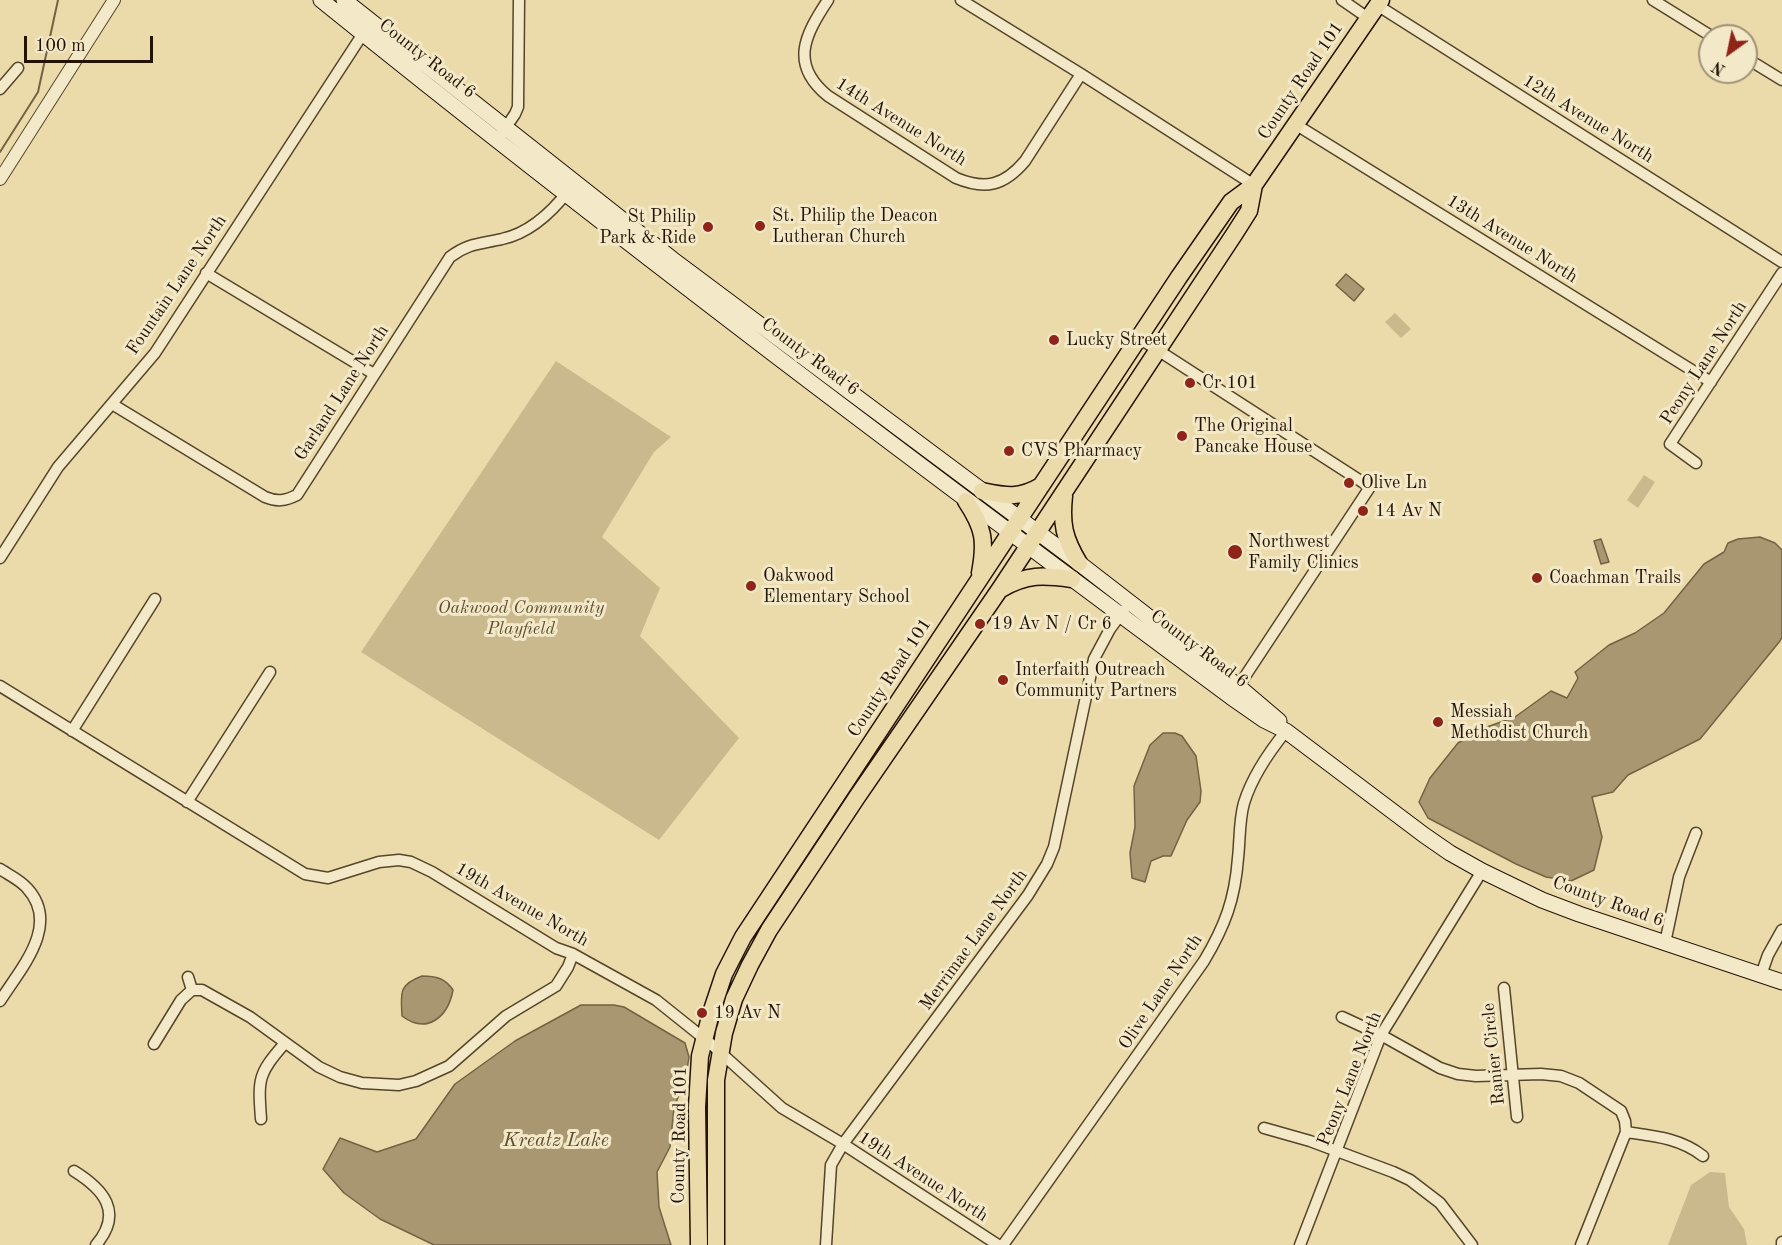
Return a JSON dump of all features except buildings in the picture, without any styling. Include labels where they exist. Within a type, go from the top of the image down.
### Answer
[{"type":"main road","name":"County Road 6","points":[[321,0],[367,28],[570,188],[672,259],[982,491],[1015,526],[1027,546],[1120,615],[1235,692]]},
{"type":"main road","name":"County Road 6","points":[[344,0],[367,28]]},
{"type":"main road","name":"County Road 101","points":[[699,1245],[698,1091],[700,1056],[724,974],[743,938],[979,578],[1231,202],[1254,185],[1375,8]]},
{"type":"main road","name":"County Road 101","points":[[716,1245],[716,1080],[720,1053],[741,981],[769,930],[1000,589],[1249,211],[1254,185]]},
{"type":"main road","name":"County Road 6","points":[[570,188],[663,271],[966,501],[1015,526],[1037,532],[1130,602],[1235,692],[1264,720],[1286,731],[1450,853],[1482,871],[1551,903],[1782,982]]},
{"type":"main road","points":[[982,491],[1015,496],[1028,493],[1041,486]]},
{"type":"main road","points":[[1064,491],[1063,528],[1068,545],[1079,563]]},
{"type":"main road","points":[[966,501],[977,518],[984,539],[979,578]]},
{"type":"main road","points":[[1000,589],[1016,580],[1034,576],[1072,579]]},
{"type":"street","points":[[0,179],[114,0]]},
{"type":"street","points":[[501,134],[518,106],[519,0]]},
{"type":"street","name":"14th Avenue North","points":[[828,0],[811,26],[804,51],[805,64],[818,88],[967,183],[993,184],[1016,172],[1081,74]]},
{"type":"street","points":[[961,0],[1254,185]]},
{"type":"street","name":"12th Avenue North","points":[[1342,0],[1375,8],[1782,262]]},
{"type":"street","points":[[1653,0],[1698,28]]},
{"type":"street","name":"Fountain Lane North","points":[[0,558],[58,467],[155,353],[367,28]]},
{"type":"street","points":[[1758,65],[1782,80]]},
{"type":"street","points":[[0,89],[18,68]]},
{"type":"street","name":"13th Avenue North","points":[[1295,124],[1711,382]]},
{"type":"street","name":"Garland Lane North","points":[[112,404],[265,497],[281,501],[297,495],[450,257],[470,245],[504,239],[530,228],[560,202],[570,188]]},
{"type":"street","points":[[206,273],[374,374]]},
{"type":"street","name":"Peony Lane North","points":[[1696,464],[1670,444],[1782,273]]},
{"type":"street","points":[[1139,338],[1370,486],[1235,692]]},
{"type":"street","points":[[72,731],[154,599]]},
{"type":"street","name":"Merrimac Lane North","points":[[826,1245],[831,1165],[843,1144],[1028,896],[1047,864],[1056,838],[1094,660],[1110,629],[1130,602]]},
{"type":"street","points":[[187,802],[270,672]]},
{"type":"street","name":"19th Avenue North","points":[[0,686],[305,874],[328,878],[387,861],[411,862],[432,872],[555,948],[573,954],[656,1000],[705,1039],[782,1108],[843,1144],[998,1245]]},
{"type":"street","name":"Olive Lane North","points":[[1003,1245],[1216,941],[1227,919],[1233,896],[1244,804],[1261,768],[1286,731]]},
{"type":"street","points":[[1665,943],[1679,877],[1696,833]]},
{"type":"street","points":[[0,869],[26,886],[38,904],[41,915],[38,939],[0,1001]]},
{"type":"street","name":"Peony Lane North","points":[[1300,1245],[1381,1035],[1482,871]]},
{"type":"street","points":[[1761,975],[1773,944],[1782,930]]},
{"type":"street","points":[[154,1044],[181,1000],[192,990],[202,990],[250,1017],[319,1067],[340,1077],[362,1083],[399,1085],[416,1081],[449,1066],[506,1016],[555,986],[568,967],[573,954]]},
{"type":"street","points":[[188,977],[192,990]]},
{"type":"street","name":"Ranier Circle","points":[[1504,988],[1517,1118]]},
{"type":"street","points":[[1342,1017],[1381,1035],[1440,1068],[1476,1077],[1541,1074],[1561,1076],[1579,1083],[1621,1111],[1626,1132],[1581,1245]]},
{"type":"street","points":[[261,1119],[259,1091],[262,1071],[285,1043]]},
{"type":"street","points":[[1264,1128],[1283,1132],[1393,1172],[1440,1203],[1472,1245]]},
{"type":"street","points":[[1626,1132],[1673,1139],[1691,1146],[1703,1156]]},
{"type":"street","points":[[74,1170],[92,1182],[106,1201],[109,1212],[108,1224],[104,1235],[96,1245]]},
{"type":"green space","points":[[1395,313],[1411,329],[1401,338],[1385,322]]},
{"type":"green space","name":"Oakwood Community Playfield","points":[[556,361],[671,437],[654,452],[602,537],[660,588],[640,636],[739,738],[659,840],[361,652]]},
{"type":"green space","points":[[1644,475],[1655,482],[1638,508],[1627,500]]},
{"type":"green space","points":[[1710,1172],[1725,1173],[1729,1207],[1744,1229],[1747,1245],[1668,1245],[1691,1185]]},
{"type":"water","points":[[1346,274],[1364,289],[1354,301],[1336,285]]},
{"type":"water","points":[[1760,537],[1775,543],[1782,550],[1782,637],[1700,739],[1628,775],[1613,792],[1592,797],[1602,837],[1594,870],[1571,881],[1546,877],[1428,818],[1419,802],[1430,778],[1458,743],[1484,728],[1515,717],[1551,691],[1567,698],[1578,678],[1575,672],[1609,645],[1635,633],[1664,613],[1704,564],[1724,552],[1728,543],[1738,539]]},
{"type":"water","points":[[1601,539],[1609,562],[1601,564],[1594,541]]},
{"type":"water","points":[[1163,733],[1175,733],[1182,736],[1196,756],[1201,791],[1200,802],[1187,820],[1171,856],[1163,856],[1151,861],[1145,882],[1132,878],[1130,853],[1135,827],[1134,786],[1150,745]]},
{"type":"water","points":[[422,976],[440,978],[453,990],[441,1015],[428,1023],[420,1024],[402,1016],[402,996],[409,983]]},
{"type":"water","name":"Kreatz Lake","points":[[581,1005],[624,1007],[685,1043],[689,1057],[686,1076],[674,1108],[670,1147],[657,1172],[659,1207],[671,1245],[434,1245],[380,1219],[344,1193],[323,1169],[340,1138],[377,1152],[416,1139],[455,1084],[515,1041]]},
{"type":"waterway","points":[[0,152],[38,92],[58,0]]},
{"type":"place","name":"St. Philip the Deacon Lutheran Church","points":[[760,226]]},
{"type":"place","name":"St Philip Park & Ride","points":[[708,227]]},
{"type":"place","name":"Lucky Street","points":[[1054,340]]},
{"type":"place","name":"Cr 101","points":[[1190,383]]},
{"type":"place","name":"The Original Pancake House","points":[[1182,436]]},
{"type":"place","name":"CVS Pharmacy","points":[[1009,451]]},
{"type":"place","name":"Olive Ln","points":[[1349,483]]},
{"type":"place","name":"14 Av N","points":[[1363,511]]},
{"type":"place","name":"Northwest Family Clinics","points":[[1235,552]]},
{"type":"place","name":"Coachman Trails","points":[[1537,578]]},
{"type":"place","name":"Oakwood Elementary School","points":[[751,586]]},
{"type":"place","name":"19 Av N / Cr 6","points":[[980,624]]},
{"type":"place","name":"Interfaith Outreach Community Partners","points":[[1003,680]]},
{"type":"place","name":"Messiah Methodist Church","points":[[1438,722]]},
{"type":"place","name":"19 Av N","points":[[702,1013]]}]
